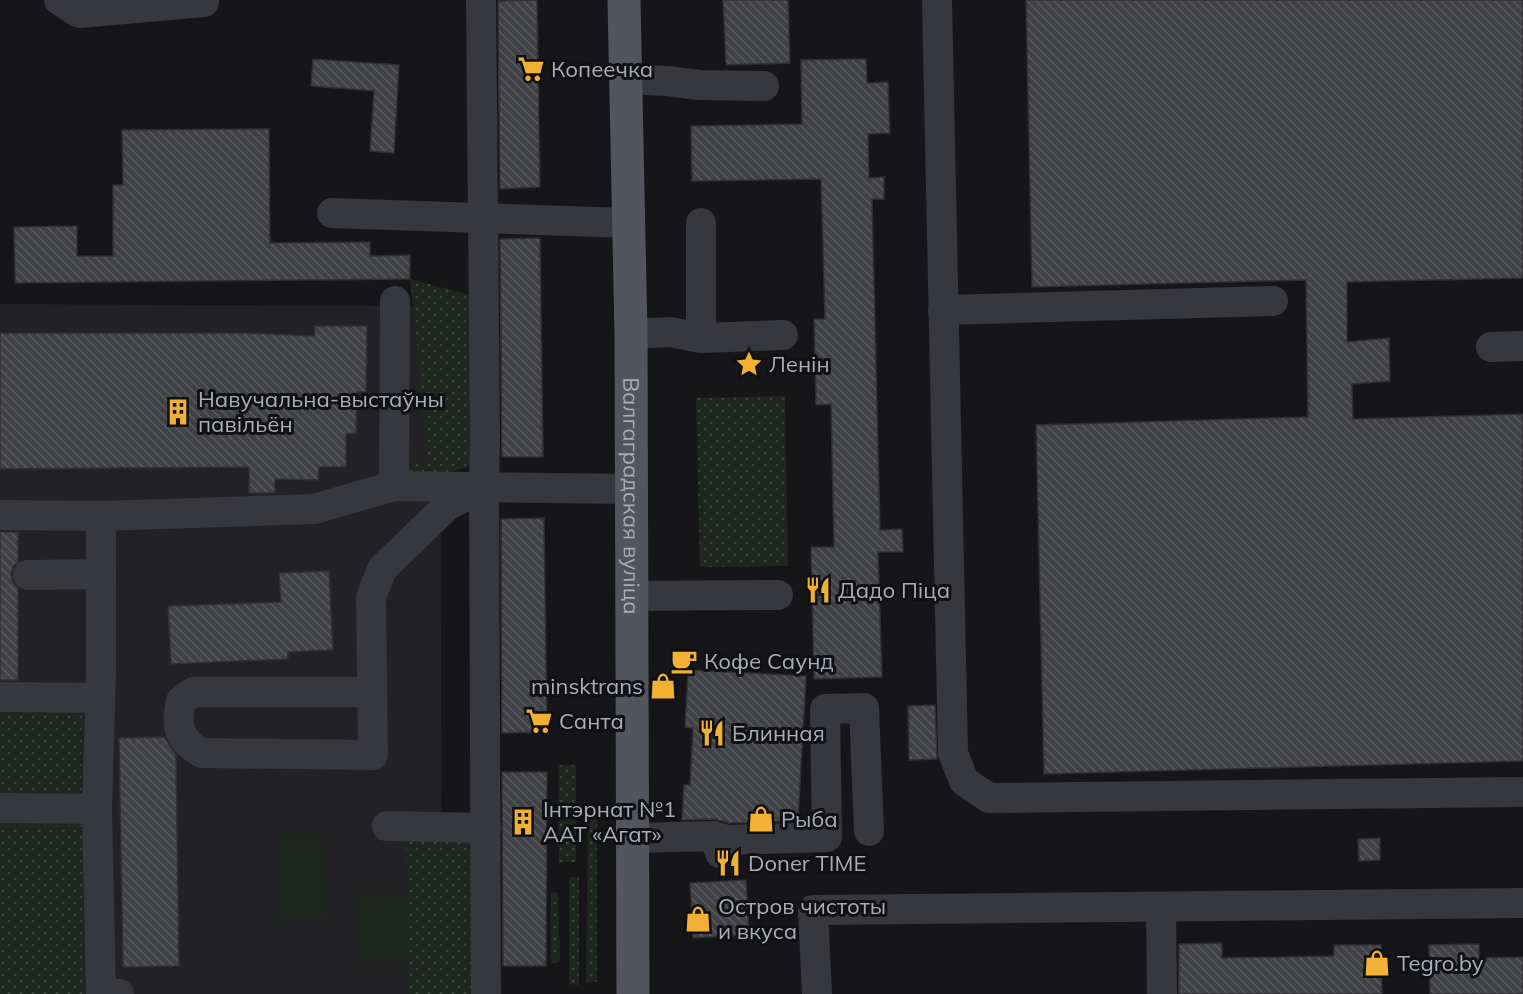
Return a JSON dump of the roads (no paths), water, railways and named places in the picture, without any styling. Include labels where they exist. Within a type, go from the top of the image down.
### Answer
[{"type":"main road","name":"Валгаградская вуліца","points":[[624,0],[631,334],[633,994]]},
{"type":"lane","points":[[59,0],[79,14],[204,3],[204,0]]},
{"type":"lane","points":[[481,0],[485,426],[483,487],[486,994]]},
{"type":"lane","points":[[937,0],[953,753],[964,781],[989,798],[1523,792]]},
{"type":"lane","points":[[626,79],[699,85],[764,86]]},
{"type":"lane","points":[[332,213],[628,223]]},
{"type":"lane","points":[[700,223],[701,338]]},
{"type":"lane","points":[[394,486],[395,301]]},
{"type":"lane","points":[[943,310],[1273,301]]},
{"type":"lane","points":[[631,334],[670,332],[701,338],[783,335]]},
{"type":"lane","points":[[1491,347],[1523,346]]},
{"type":"lane","points":[[0,515],[101,516],[314,509],[394,486],[631,489]]},
{"type":"lane","points":[[372,692],[193,692],[180,701],[177,719],[181,733],[190,747],[202,753],[373,755],[371,597],[382,569],[447,506],[483,487]]},
{"type":"lane","points":[[101,516],[97,809],[107,994]]},
{"type":"lane","points":[[28,575],[101,574]]},
{"type":"lane","points":[[631,596],[777,595]]},
{"type":"lane","points":[[0,697],[100,698]]},
{"type":"lane","points":[[632,838],[714,836],[727,840],[827,837],[825,709],[864,708],[869,831]]},
{"type":"lane","points":[[0,808],[97,809]]},
{"type":"lane","points":[[387,826],[486,828]]},
{"type":"lane","points":[[714,836],[718,854],[771,853]]},
{"type":"lane","points":[[817,994],[813,910],[1523,903]]},
{"type":"lane","points":[[1161,907],[1162,994]]},
{"type":"place","name":"Копеечка","points":[[531,69]]},
{"type":"place","name":"Ленін","points":[[749,364]]},
{"type":"place","name":"Навучальна-выстаўны павільён","points":[[178,412]]},
{"type":"place","name":"Дадо Піца","points":[[818,590]]},
{"type":"place","name":"Кофе Саунд","points":[[684,661]]},
{"type":"place","name":"minsktrans","points":[[663,686]]},
{"type":"place","name":"Санта","points":[[539,721]]},
{"type":"place","name":"Блинная","points":[[712,733]]},
{"type":"place","name":"Рыба","points":[[761,819]]},
{"type":"place","name":"Інтэрнат №1 ААТ «Агат»","points":[[523,822]]},
{"type":"place","name":"Doner TIME","points":[[728,863]]},
{"type":"place","name":"Остров чистоты и вкуса","points":[[698,919]]},
{"type":"place","name":"Tegro.by","points":[[1377,963]]}]
